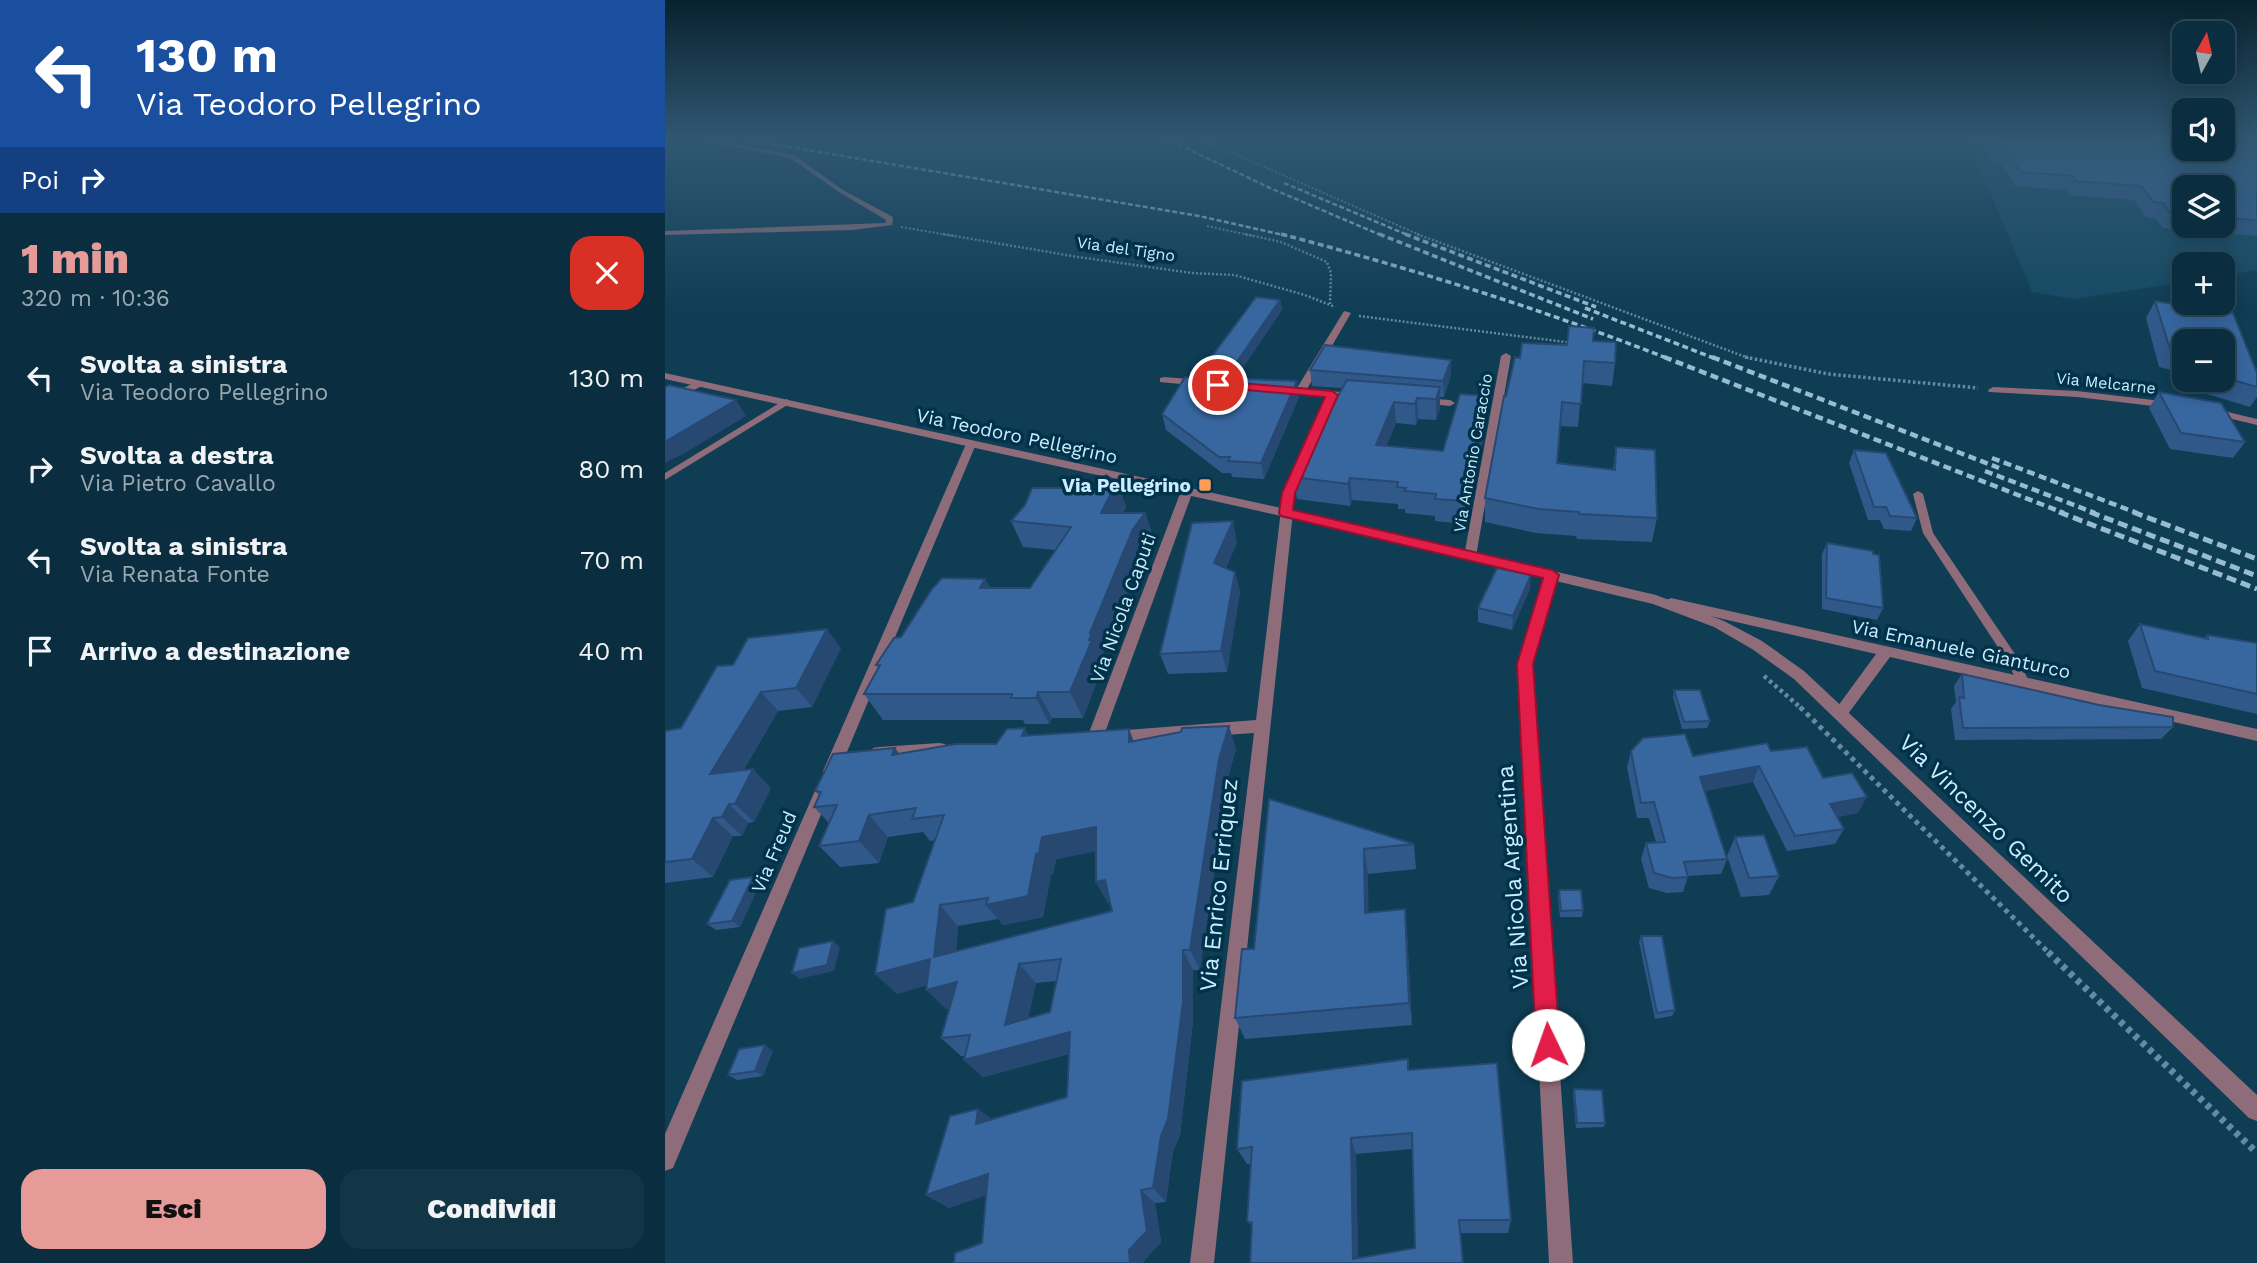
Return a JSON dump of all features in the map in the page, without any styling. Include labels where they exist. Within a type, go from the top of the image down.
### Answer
[{"type":"street","points":[[665,233],[888,225],[890,219],[851,197]]},
{"type":"street","points":[[1300,392],[1347,313]]},
{"type":"street","name":"Via Antonio Caraccio","points":[[1470,556],[1506,356]]},
{"type":"street","name":"Via Teodoro Pellegrino","points":[[665,376],[1286,513],[1656,600]]},
{"type":"street","points":[[1164,380],[1218,385]]},
{"type":"street","points":[[665,401],[698,384]]},
{"type":"street","points":[[1273,389],[1346,396]]},
{"type":"street","name":"Via Melcarne","points":[[1993,390],[2077,394],[2188,407]]},
{"type":"street","name":"Via Enrico Erriquez","points":[[1202,1263],[1286,513],[1289,493],[1332,395]]},
{"type":"street","points":[[1411,400],[1450,403]]},
{"type":"street","points":[[2200,409],[2257,422]]},
{"type":"street","name":"Via Freud","points":[[665,1160],[851,755],[971,444]]},
{"type":"street","name":"Via Nicola Caputi","points":[[1187,491],[1088,738],[1262,726]]},
{"type":"street","name":"Via Nicola Argentina","points":[[1552,575],[1525,664],[1561,1263]]},
{"type":"street","name":"Via Emanuele Gianturco","points":[[1656,600],[2257,735]]},
{"type":"street","name":"Via Vincenzo Gemito","points":[[1656,600],[1719,624],[1758,645],[1799,675],[2257,1110]]},
{"type":"street","points":[[1840,715],[1886,652]]},
{"type":"street","points":[[851,755],[960,747]]},
{"type":"lane","points":[[665,477],[786,402]]},
{"type":"lane","points":[[1918,494],[1928,533],[2015,663],[2023,682]]},
{"type":"path","points":[[1332,197],[1417,234],[1741,356],[1773,365],[1894,383],[1993,390]]},
{"type":"path","name":"Via del Tigno","points":[[888,225],[1078,257],[1192,273],[1234,275],[1330,304],[1347,313],[1415,325],[1577,343]]},
{"type":"path","points":[[1207,226],[1281,242],[1327,262],[1332,278],[1328,296],[1330,304]]},
{"type":"path","points":[[1756,670],[1785,692],[2066,970],[2257,1153]]},
{"type":"shaded area","points":[[1992,197],[2172,197],[2172,238],[2235,238],[2235,197],[2257,197],[2257,270],[2235,274],[2235,252],[2172,252],[2172,284],[2075,299],[2032,292]]},
{"type":"building","points":[[2150,197],[2172,197],[2172,214],[2163,203],[2154,202]]},
{"type":"building","points":[[2235,197],[2257,197],[2257,220],[2235,219]]},
{"type":"building","points":[[1256,297],[1280,300],[1232,369],[1204,367]]},
{"type":"building","points":[[2155,301],[2172,304],[2172,315],[2234,315],[2257,373],[2257,387],[2235,381],[2235,329],[2172,329],[2170,349]]},
{"type":"building","points":[[1569,326],[1594,328],[1593,341],[1616,342],[1615,363],[1584,361],[1581,404],[1562,402],[1557,463],[1615,470],[1616,447],[1655,450],[1657,518],[1579,514],[1485,498],[1504,396],[1515,357],[1520,358],[1522,343],[1567,345]]},
{"type":"building","points":[[1325,345],[1451,360],[1443,381],[1310,370]]},
{"type":"building","points":[[1195,373],[1224,375],[1222,378],[1297,381],[1261,463],[1228,461],[1230,457],[1219,457],[1162,414],[1185,377],[1191,378]]},
{"type":"building","points":[[1347,380],[1440,387],[1436,399],[1417,398],[1415,404],[1394,402],[1376,445],[1443,451],[1460,394],[1487,396],[1468,497],[1466,496],[1465,501],[1435,499],[1436,494],[1404,491],[1406,488],[1397,487],[1398,482],[1350,478],[1348,484],[1293,477]]},
{"type":"building","points":[[669,385],[736,400],[665,442],[665,387]]},
{"type":"building","points":[[2159,392],[2221,403],[2245,442],[2181,433]]},
{"type":"building","points":[[1854,450],[1886,453],[1917,518],[1890,516],[1886,507],[1874,507]]},
{"type":"building","points":[[1106,475],[1117,482],[1101,513],[1145,513],[1133,529],[1090,633],[1089,640],[1092,640],[1070,692],[1038,692],[1036,698],[1011,698],[1012,694],[864,694],[880,665],[876,665],[894,638],[901,637],[942,578],[985,579],[980,588],[1030,588],[1071,527],[1011,521],[1025,505],[1032,488],[1093,488],[1091,491],[1095,491]]},
{"type":"building","points":[[1233,521],[1214,563],[1235,572],[1221,651],[1160,654],[1192,523]]},
{"type":"building","points":[[1827,543],[1873,551],[1873,554],[1879,555],[1883,608],[1826,598]]},
{"type":"building","points":[[1497,568],[1531,575],[1513,616],[1478,608]]},
{"type":"building","points":[[2140,624],[2208,639],[2207,635],[2257,643],[2257,694],[2155,671]]},
{"type":"building","points":[[827,629],[796,688],[761,692],[710,774],[753,769],[735,804],[729,804],[722,817],[713,818],[692,859],[665,862],[665,731],[681,728],[717,666],[733,665],[748,638]]},
{"type":"building","points":[[1962,674],[2099,705],[2173,717],[2173,727],[1963,728],[1959,697],[1964,698]]},
{"type":"building","points":[[1674,690],[1700,690],[1710,721],[1684,722]]},
{"type":"building","points":[[1229,726],[1219,759],[1190,950],[1183,950],[1183,1002],[1168,1119],[1161,1136],[1153,1188],[1141,1190],[1147,1231],[1129,1250],[1130,1263],[954,1263],[955,1253],[982,1243],[988,1174],[926,1195],[950,1116],[978,1109],[976,1124],[1067,1097],[1070,1032],[964,1060],[970,1035],[941,1038],[957,982],[926,990],[930,959],[875,974],[886,909],[913,902],[944,815],[912,819],[916,808],[869,815],[859,841],[819,846],[837,805],[814,807],[821,792],[815,791],[833,754],[895,748],[892,755],[956,744],[996,744],[1007,729],[1025,728],[1022,736],[1129,729],[1129,742],[1181,732],[1182,728]],"holes":[[[1096,827],[1096,882],[1105,880],[1112,911],[934,957],[940,905],[988,898],[986,905],[1028,896],[1042,837]],[[1061,959],[1050,1012],[1005,1025],[1019,964]]]},
{"type":"building","points":[[1685,734],[1693,756],[1767,743],[1771,751],[1807,747],[1823,778],[1852,773],[1867,797],[1830,804],[1844,829],[1795,836],[1759,766],[1700,777],[1727,859],[1684,862],[1688,877],[1672,878],[1654,873],[1646,843],[1665,842],[1654,802],[1641,803],[1631,751],[1643,738]]},
{"type":"building","points":[[1269,799],[1414,844],[1364,849],[1365,913],[1405,909],[1409,1003],[1235,1018],[1242,949],[1254,949]]},
{"type":"building","points":[[1764,835],[1779,876],[1749,878],[1735,837]]},
{"type":"building","points":[[753,877],[732,921],[707,924],[730,880]]},
{"type":"building","points":[[1559,890],[1581,890],[1583,910],[1561,911]]},
{"type":"building","points":[[1641,936],[1662,936],[1675,1010],[1657,1013]]},
{"type":"building","points":[[833,941],[827,965],[792,973],[799,948]]},
{"type":"building","points":[[765,1045],[755,1071],[728,1075],[739,1049]]},
{"type":"building","points":[[1408,1059],[1408,1070],[1497,1063],[1511,1220],[1459,1220],[1463,1263],[1250,1263],[1252,1223],[1247,1221],[1252,1147],[1237,1149],[1242,1081]],"holes":[[[1412,1133],[1415,1248],[1353,1259],[1351,1138]]]},
{"type":"building","points":[[1574,1089],[1602,1090],[1605,1123],[1577,1123]]},
{"type":"railway","points":[[1086,197],[1199,216],[1288,236]]},
{"type":"railway","points":[[1291,197],[1383,236]]},
{"type":"railway","points":[[1317,197],[1408,235]]},
{"type":"railway","points":[[1281,234],[1477,291],[1669,359]]},
{"type":"railway","points":[[1379,234],[1593,319]]},
{"type":"railway","points":[[1408,235],[1596,307]]},
{"type":"railway","points":[[1585,308],[1716,359]]},
{"type":"railway","points":[[1664,357],[2064,513]]},
{"type":"railway","points":[[1712,357],[1999,468]]},
{"type":"railway","points":[[1992,458],[2137,513]]},
{"type":"railway","points":[[1985,471],[2095,513]]},
{"type":"railway","points":[[2059,512],[2257,589]]},
{"type":"railway","points":[[2090,512],[2257,576]]},
{"type":"railway","points":[[2133,512],[2257,559]]},
{"type":"place","name":"Via Pellegrino","points":[[1205,485]]},
{"type":"route","points":[[1218,385],[1332,395],[1289,493],[1286,513],[1552,575],[1525,664],[1548,1045]]}]
